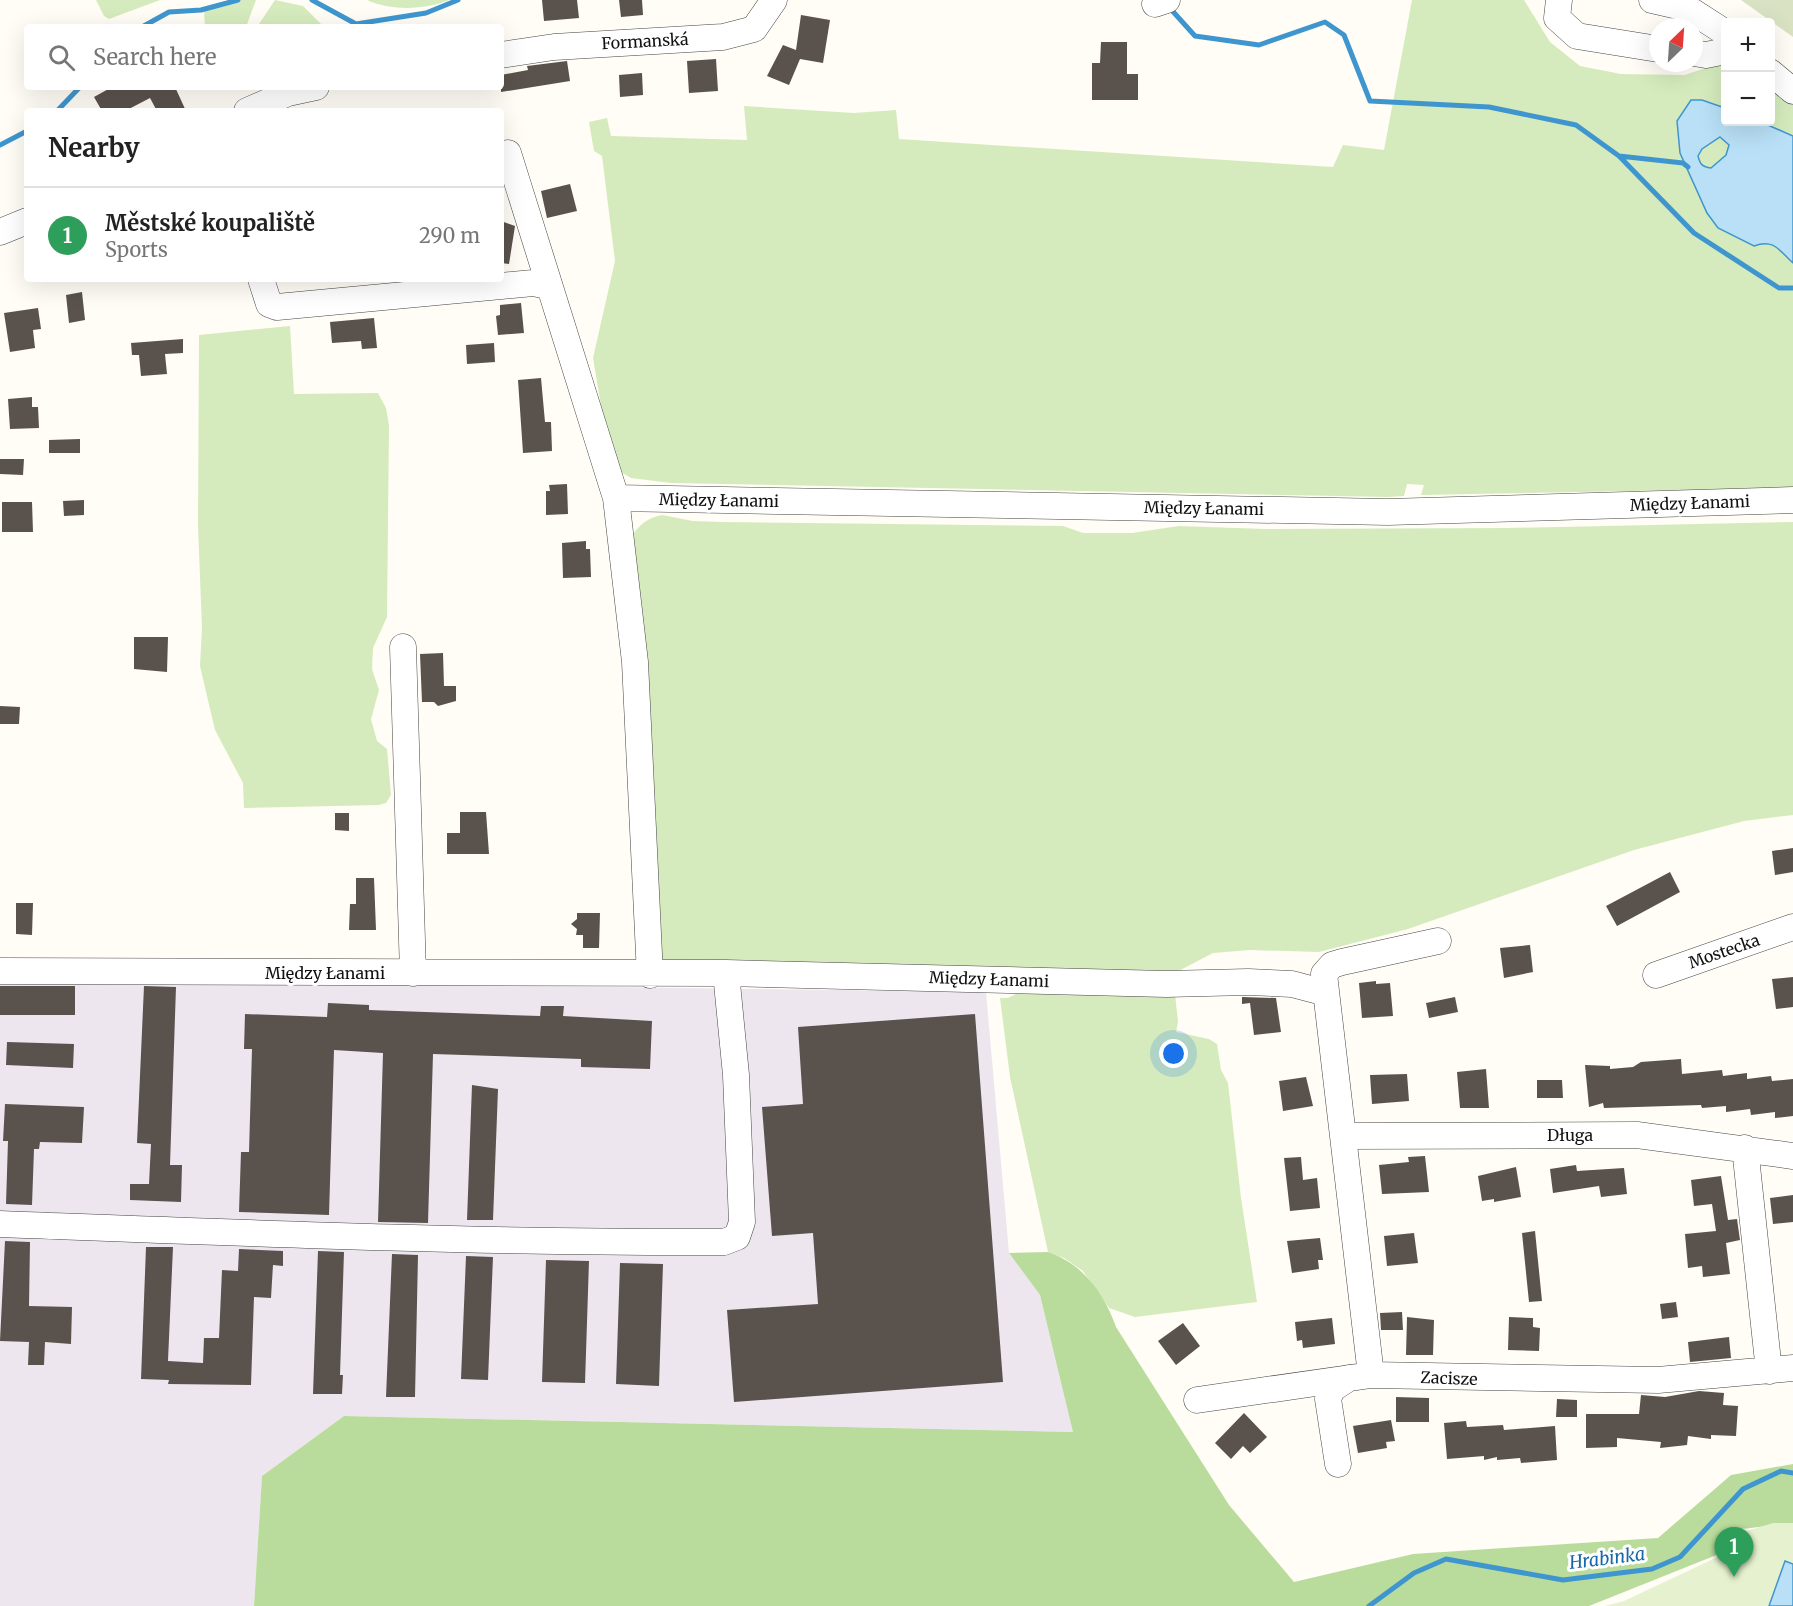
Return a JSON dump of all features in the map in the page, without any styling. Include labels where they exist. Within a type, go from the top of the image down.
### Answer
[{"type":"street","name":"Formanská","points":[[504,55],[554,47],[723,37],[754,29],[774,0]]},
{"type":"street","points":[[1559,0],[1557,18],[1577,36],[1649,48]]},
{"type":"street","points":[[1652,0],[1719,18]]},
{"type":"street","points":[[1703,54],[1721,52]]},
{"type":"street","points":[[1775,76],[1793,91]]},
{"type":"street","points":[[254,108],[288,93],[302,90]]},
{"type":"street","points":[[508,153],[616,498],[635,662],[650,975]]},
{"type":"street","points":[[0,232],[24,222]]},
{"type":"street","points":[[262,282],[269,304],[277,307],[533,283],[548,286]]},
{"type":"street","name":"Między Łanami","points":[[616,498],[1388,512],[1793,500]]},
{"type":"street","points":[[403,647],[413,973]]},
{"type":"street","name":"Mostecka","points":[[1656,975],[1793,927]]},
{"type":"street","points":[[1338,1464],[1328,1399],[1332,1389],[1360,1377],[1345,1136],[1324,974],[1332,965],[1438,941]]},
{"type":"street","name":"Między Łanami","points":[[0,971],[650,975],[726,973],[1166,984],[1248,982],[1292,984],[1326,993]]},
{"type":"street","points":[[0,1224],[332,1237],[581,1243],[724,1242],[736,1237],[742,1222],[736,1075],[726,973]]},
{"type":"street","name":"Długa","points":[[1345,1136],[1637,1135],[1793,1155]]},
{"type":"street","name":"Zacisze","points":[[1197,1400],[1360,1377],[1658,1380],[1781,1370],[1745,1148]]},
{"type":"shaded area","points":[[0,979],[986,992],[1009,1253],[1040,1295],[1074,1432],[344,1416],[262,1476],[254,1606],[0,1606]]},
{"type":"green space","points":[[96,0],[160,0],[109,19],[104,16]]},
{"type":"green space","points":[[241,0],[256,0],[247,24],[205,24],[204,11]]},
{"type":"green space","points":[[275,0],[303,6],[321,24],[259,24]]},
{"type":"green space","points":[[367,0],[449,0],[430,6],[408,8],[386,6]]},
{"type":"green space","points":[[1412,0],[1524,0],[1550,42],[1580,66],[1621,74],[1685,75],[1703,72],[1703,69],[1721,62],[1721,126],[1775,126],[1775,83],[1793,100],[1793,488],[1421,495],[1424,485],[1407,484],[1404,496],[1388,497],[671,483],[631,478],[619,471],[604,424],[593,358],[615,261],[602,156],[594,151],[589,122],[607,118],[611,136],[747,140],[744,106],[854,113],[896,110],[899,139],[1333,167],[1343,145],[1384,150]]},
{"type":"green space","points":[[1741,0],[1793,0],[1793,37],[1775,24],[1775,18],[1766,18]]},
{"type":"green space","points":[[290,326],[294,394],[378,393],[386,408],[389,425],[387,617],[373,648],[372,669],[379,690],[371,719],[377,741],[387,749],[391,795],[386,803],[379,805],[244,808],[243,783],[215,730],[200,666],[202,628],[198,526],[199,335]]},
{"type":"green space","points":[[662,515],[693,521],[720,522],[1063,526],[1083,533],[1132,533],[1179,526],[1265,529],[1508,528],[1793,522],[1793,815],[1744,821],[1634,850],[1408,929],[1319,952],[1250,950],[1213,953],[1167,977],[664,961],[660,955],[628,543],[642,524]]},
{"type":"green space","points":[[1020,992],[1175,994],[1178,1022],[1176,1032],[1209,1039],[1217,1044],[1221,1070],[1228,1083],[1241,1198],[1257,1302],[1135,1317],[1109,1308],[1083,1271],[1064,1258],[1048,1252],[1010,1077],[1000,998],[1008,998]]},
{"type":"green space","points":[[1048,1252],[1072,1264],[1091,1281],[1116,1327],[1229,1505],[1294,1582],[1413,1554],[1658,1538],[1731,1475],[1793,1464],[1793,1523],[1742,1529],[1724,1552],[1589,1606],[254,1606],[262,1476],[344,1416],[1073,1432],[1040,1295],[1009,1253]]},
{"type":"green space","points":[[1773,1523],[1793,1523],[1793,1606],[1605,1606],[1624,1601],[1724,1554],[1744,1532]]},
{"type":"water","points":[[1691,100],[1702,100],[1721,107],[1721,126],[1770,126],[1793,136],[1793,263],[1772,245],[1754,246],[1718,228],[1707,213],[1680,153],[1677,121]],"holes":[[[1720,137],[1729,145],[1726,155],[1711,168],[1703,166],[1698,156],[1702,149]]]},
{"type":"water","points":[[1785,1561],[1793,1564],[1793,1606],[1769,1606]]},
{"type":"building","points":[[542,0],[577,0],[579,18],[544,21]]},
{"type":"building","points":[[619,0],[642,0],[643,15],[621,17]]},
{"type":"building","points":[[801,15],[830,20],[823,63],[800,59],[789,85],[767,76],[783,45],[796,50]]},
{"type":"building","points":[[1101,42],[1127,42],[1127,74],[1138,74],[1138,100],[1092,100],[1092,63],[1100,63]]},
{"type":"building","points":[[716,59],[718,91],[689,93],[687,61]]},
{"type":"building","points":[[567,61],[570,81],[501,92],[504,90],[504,74],[528,70],[527,66]]},
{"type":"building","points":[[642,73],[643,95],[620,97],[619,75]]},
{"type":"building","points":[[107,90],[176,90],[185,108],[155,108],[150,98],[131,108],[100,108],[94,97]]},
{"type":"building","points":[[570,184],[577,211],[547,218],[541,191]]},
{"type":"building","points":[[504,222],[515,226],[509,264],[504,263]]},
{"type":"building","points":[[82,292],[85,320],[69,323],[66,295]]},
{"type":"building","points":[[521,303],[524,333],[498,335],[496,316],[500,315],[500,305]]},
{"type":"building","points":[[38,308],[41,329],[33,330],[35,348],[10,352],[4,313]]},
{"type":"building","points":[[374,318],[377,348],[362,349],[361,341],[332,343],[330,322]]},
{"type":"building","points":[[183,339],[183,353],[165,354],[167,374],[141,376],[139,355],[132,355],[131,343]]},
{"type":"building","points":[[494,343],[495,362],[467,364],[466,345]]},
{"type":"building","points":[[541,378],[545,422],[551,422],[552,451],[523,453],[518,380]]},
{"type":"building","points":[[32,397],[32,407],[38,407],[39,428],[10,429],[8,399]]},
{"type":"building","points":[[80,439],[80,453],[49,453],[49,440]]},
{"type":"building","points":[[0,459],[24,459],[23,475],[0,474]]},
{"type":"building","points":[[567,484],[568,514],[546,515],[546,491],[550,491],[549,485]]},
{"type":"building","points":[[84,500],[84,515],[64,516],[63,501]]},
{"type":"building","points":[[2,502],[32,502],[33,532],[2,532]]},
{"type":"building","points":[[586,541],[586,549],[590,549],[591,577],[563,578],[562,543]]},
{"type":"building","points":[[134,637],[168,637],[167,672],[134,669]]},
{"type":"building","points":[[443,653],[444,686],[456,686],[456,701],[438,706],[434,702],[422,702],[420,654]]},
{"type":"building","points":[[0,706],[20,707],[19,724],[0,724]]},
{"type":"building","points":[[460,812],[486,812],[489,854],[447,854],[447,833],[460,833]]},
{"type":"building","points":[[335,813],[349,813],[349,831],[335,830]]},
{"type":"building","points":[[1793,848],[1793,872],[1775,875],[1772,851]]},
{"type":"building","points":[[1670,872],[1680,892],[1617,926],[1606,906]]},
{"type":"building","points":[[356,878],[374,878],[376,930],[349,930],[350,904],[356,904]]},
{"type":"building","points":[[16,903],[33,903],[32,935],[16,934]]},
{"type":"building","points":[[577,913],[600,913],[599,948],[583,948],[583,935],[576,935],[577,929],[571,924],[577,919]]},
{"type":"building","points":[[1530,945],[1533,972],[1504,978],[1500,948]]},
{"type":"building","points":[[1793,977],[1793,1007],[1776,1009],[1772,979]]},
{"type":"building","points":[[1376,981],[1376,984],[1390,983],[1393,1016],[1362,1018],[1359,983]]},
{"type":"building","points":[[0,986],[75,986],[75,1015],[0,1015]]},
{"type":"building","points":[[144,986],[176,987],[170,1165],[182,1165],[181,1202],[130,1200],[130,1184],[149,1184],[151,1144],[137,1143]]},
{"type":"building","points":[[1242,997],[1276,998],[1281,1032],[1254,1035],[1250,1003],[1242,1004]]},
{"type":"building","points":[[1455,997],[1458,1012],[1429,1018],[1426,1003]]},
{"type":"building","points":[[328,1003],[369,1005],[369,1010],[540,1016],[541,1006],[564,1006],[563,1016],[652,1021],[650,1069],[581,1067],[581,1059],[433,1054],[428,1223],[378,1222],[383,1053],[334,1050],[329,1215],[239,1212],[241,1152],[249,1152],[252,1049],[244,1049],[245,1014],[327,1017]]},
{"type":"building","points":[[975,1014],[1003,1382],[734,1402],[727,1310],[818,1304],[813,1233],[772,1236],[762,1107],[803,1104],[798,1027]]},
{"type":"building","points":[[7,1042],[74,1044],[73,1068],[6,1065]]},
{"type":"building","points":[[1681,1059],[1682,1074],[1722,1070],[1723,1076],[1747,1073],[1747,1079],[1771,1076],[1772,1081],[1793,1079],[1793,1116],[1775,1118],[1775,1112],[1751,1115],[1750,1109],[1726,1112],[1726,1106],[1604,1108],[1603,1103],[1589,1107],[1585,1065],[1610,1066],[1610,1069],[1633,1067],[1641,1062]]},
{"type":"building","points":[[1486,1069],[1489,1108],[1460,1108],[1457,1072]]},
{"type":"building","points":[[1407,1074],[1409,1101],[1372,1104],[1370,1075]]},
{"type":"building","points":[[1306,1077],[1313,1106],[1283,1111],[1279,1081]]},
{"type":"building","points":[[1537,1080],[1562,1080],[1563,1098],[1537,1098]]},
{"type":"building","points":[[472,1085],[498,1089],[493,1220],[467,1220]]},
{"type":"building","points":[[5,1104],[84,1107],[82,1143],[40,1142],[39,1149],[34,1149],[32,1205],[6,1204],[8,1141],[3,1141]]},
{"type":"building","points":[[1425,1156],[1429,1192],[1382,1194],[1379,1165],[1409,1162],[1408,1157]]},
{"type":"building","points":[[1301,1157],[1303,1180],[1317,1178],[1320,1208],[1290,1211],[1284,1158]]},
{"type":"building","points":[[1576,1165],[1577,1171],[1624,1168],[1627,1194],[1601,1197],[1599,1186],[1553,1193],[1550,1169]]},
{"type":"building","points":[[1516,1167],[1521,1197],[1494,1202],[1494,1199],[1482,1201],[1478,1176]]},
{"type":"building","points":[[1721,1176],[1728,1220],[1737,1219],[1740,1240],[1726,1243],[1730,1274],[1703,1277],[1702,1266],[1688,1268],[1685,1234],[1716,1231],[1712,1204],[1694,1206],[1691,1180]]},
{"type":"building","points":[[1793,1195],[1793,1222],[1773,1224],[1770,1198]]},
{"type":"building","points":[[1535,1231],[1542,1301],[1529,1302],[1522,1233]]},
{"type":"building","points":[[1414,1233],[1418,1263],[1387,1266],[1384,1236]]},
{"type":"building","points":[[1320,1238],[1323,1260],[1318,1260],[1319,1269],[1292,1273],[1287,1241]]},
{"type":"building","points":[[5,1241],[30,1242],[29,1306],[72,1307],[71,1344],[45,1342],[44,1365],[28,1365],[29,1342],[0,1341]]},
{"type":"building","points":[[146,1247],[173,1247],[168,1361],[203,1363],[204,1338],[219,1338],[222,1270],[238,1271],[239,1249],[283,1251],[283,1266],[273,1265],[271,1298],[254,1297],[251,1385],[168,1384],[169,1380],[141,1379]]},
{"type":"building","points":[[318,1251],[344,1252],[340,1375],[343,1375],[342,1394],[313,1394]]},
{"type":"building","points":[[392,1254],[418,1255],[415,1397],[386,1397]]},
{"type":"building","points":[[466,1256],[493,1257],[488,1380],[461,1379]]},
{"type":"building","points":[[546,1260],[589,1261],[585,1383],[542,1382]]},
{"type":"building","points":[[620,1263],[663,1264],[659,1386],[616,1384]]},
{"type":"building","points":[[1676,1302],[1678,1317],[1662,1319],[1660,1304]]},
{"type":"building","points":[[1402,1312],[1403,1330],[1381,1330],[1380,1313]]},
{"type":"building","points":[[1407,1317],[1434,1320],[1433,1355],[1406,1355]]},
{"type":"building","points":[[1509,1317],[1533,1318],[1533,1327],[1540,1328],[1539,1351],[1508,1350]]},
{"type":"building","points":[[1332,1318],[1335,1344],[1303,1348],[1302,1340],[1297,1341],[1295,1322]]},
{"type":"building","points":[[1183,1323],[1200,1346],[1176,1365],[1158,1341]]},
{"type":"building","points":[[1729,1337],[1731,1358],[1690,1362],[1688,1342]]},
{"type":"building","points":[[1699,1391],[1724,1393],[1723,1405],[1738,1406],[1736,1436],[1711,1435],[1711,1439],[1688,1436],[1687,1445],[1660,1448],[1661,1442],[1617,1438],[1617,1447],[1586,1448],[1586,1414],[1639,1414],[1641,1395],[1665,1397]]},
{"type":"building","points":[[1396,1397],[1429,1398],[1429,1422],[1396,1422]]},
{"type":"building","points":[[1557,1399],[1577,1400],[1577,1417],[1556,1417]]},
{"type":"building","points":[[1244,1413],[1267,1437],[1250,1453],[1243,1446],[1231,1459],[1215,1443]]},
{"type":"building","points":[[1391,1420],[1395,1441],[1386,1442],[1387,1448],[1358,1453],[1353,1426]]},
{"type":"building","points":[[1466,1421],[1467,1427],[1503,1425],[1504,1430],[1555,1426],[1557,1460],[1521,1463],[1520,1458],[1497,1460],[1497,1457],[1484,1460],[1484,1456],[1447,1459],[1444,1423]]},
{"type":"waterway","points":[[147,24],[169,12],[201,10],[238,0]]},
{"type":"waterway","points":[[312,0],[356,24],[426,13],[458,0]]},
{"type":"waterway","points":[[1168,6],[1195,36],[1259,45],[1325,22],[1344,35],[1370,101],[1489,107],[1576,125],[1619,156],[1683,163],[1688,167]]},
{"type":"waterway","points":[[60,108],[77,90]]},
{"type":"waterway","points":[[0,145],[24,133]]},
{"type":"waterway","points":[[1619,156],[1694,233],[1779,288],[1793,288]]},
{"type":"waterway","name":"Hrabinka","points":[[1369,1606],[1414,1573],[1446,1559],[1563,1580],[1652,1569],[1680,1557],[1743,1489],[1781,1471],[1793,1473]]},
{"type":"place","name":"Městské koupaliště","points":[[1734,1577]]}]
